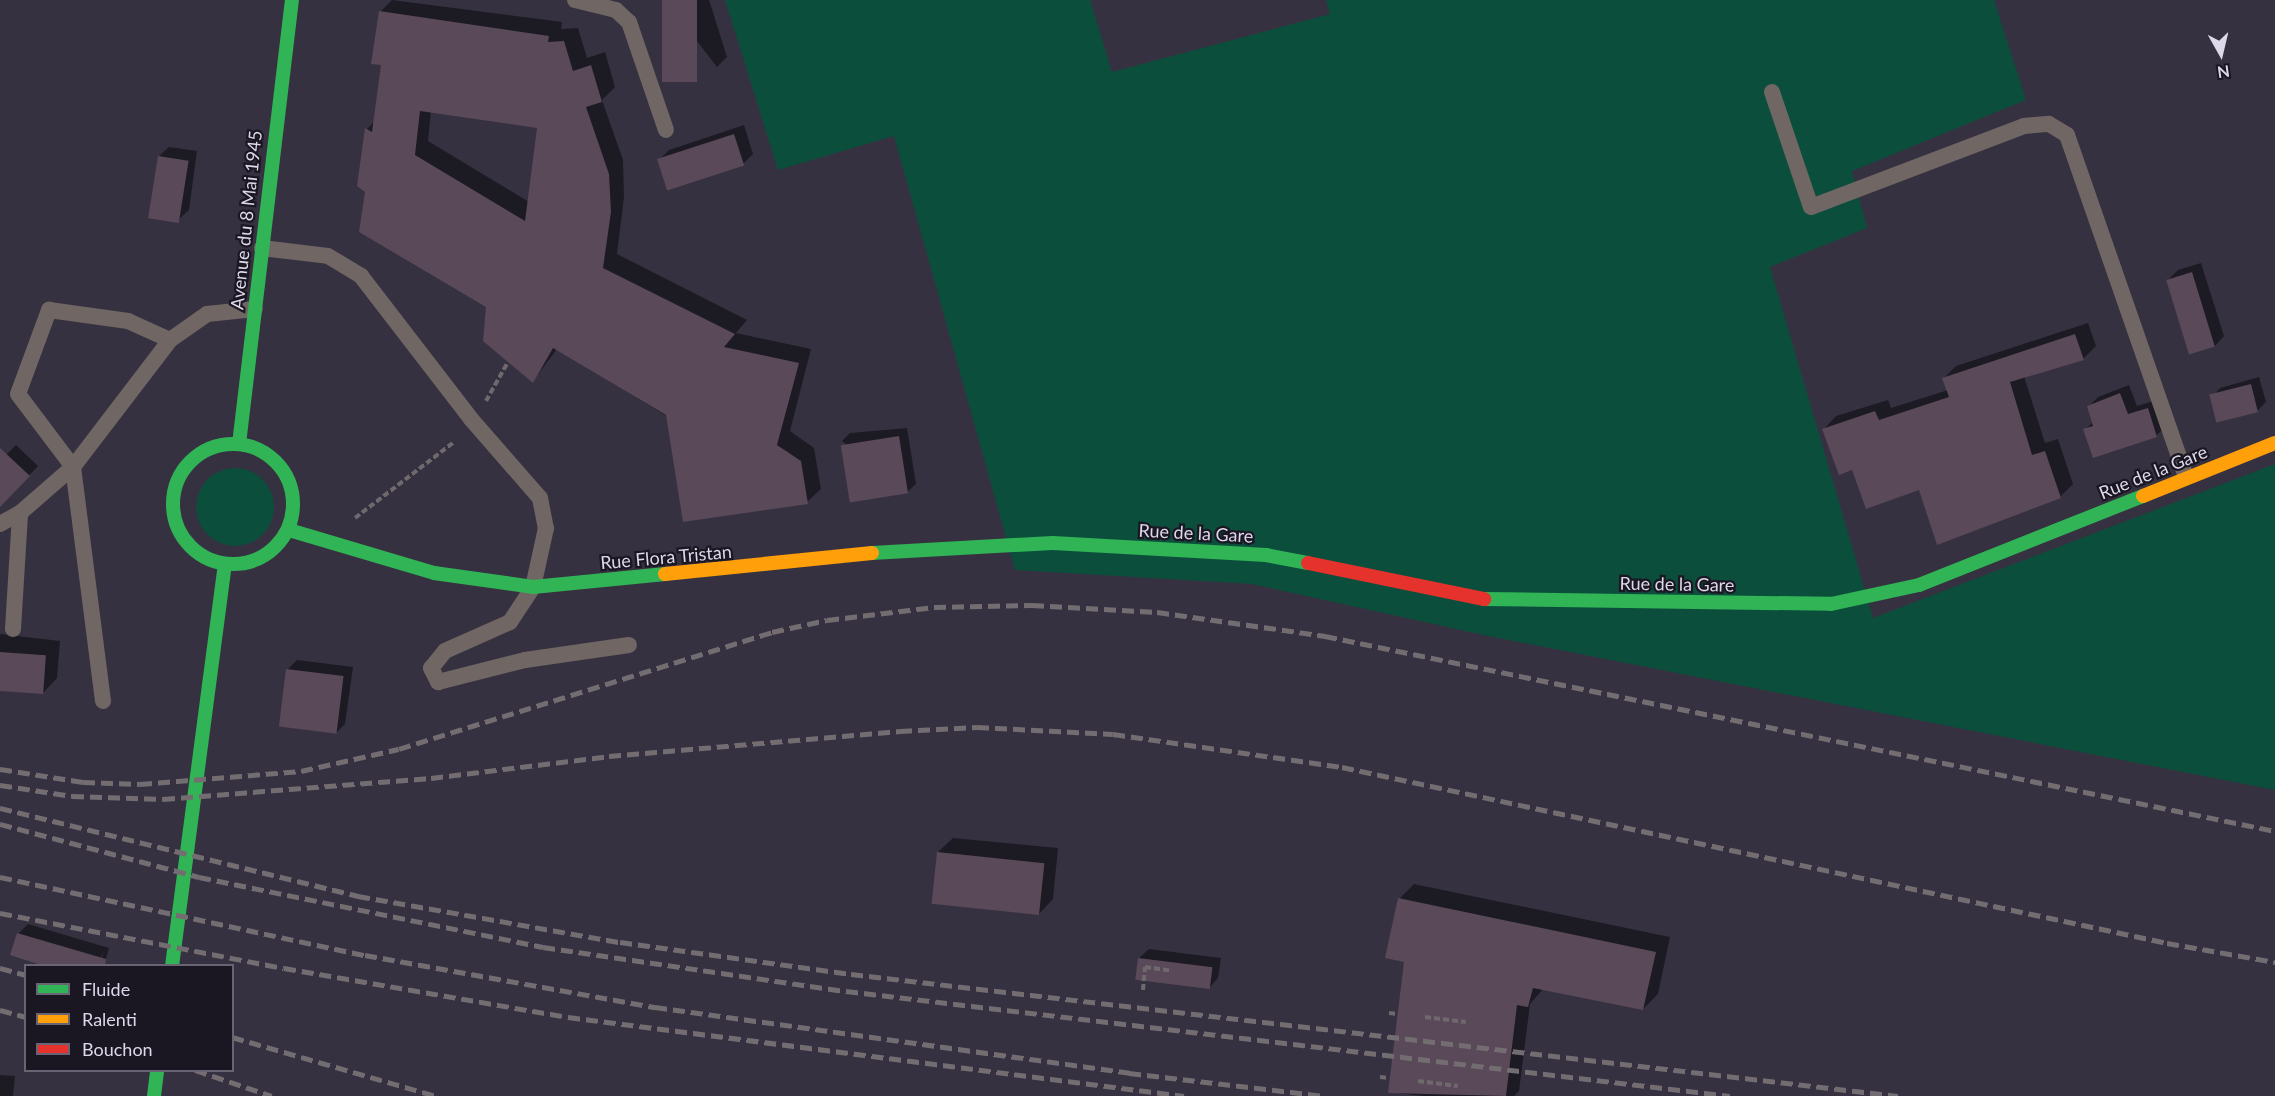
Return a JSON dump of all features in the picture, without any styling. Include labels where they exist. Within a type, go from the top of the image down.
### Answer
[{"type":"main road","name":"Avenue du 8 Mai 1945","points":[[238,444],[292,0]]},
{"type":"main road","name":"Rue de la Gare","points":[[1053,543],[1266,555],[1490,600],[1831,604],[1919,585],[2275,443]]},
{"type":"main road","points":[[238,444],[257,448],[274,459],[286,474],[293,492],[294,511],[289,530],[263,558],[244,564],[225,564],[205,558],[183,537],[172,508],[175,487],[184,469],[199,454],[218,446],[238,444]]},
{"type":"main road","name":"Rue Flora Tristan","points":[[289,530],[434,573],[533,587],[926,547],[1053,543]]},
{"type":"main road","points":[[172,964],[225,564]]},
{"type":"main road","points":[[154,1096],[157,1073]]},
{"type":"lane","points":[[575,0],[616,10],[629,22],[666,130]]},
{"type":"lane","points":[[1772,92],[1810,207],[2024,126],[2049,124],[2067,135],[2186,477]]},
{"type":"lane","points":[[262,248],[328,256],[361,276],[471,419],[540,498],[546,528],[533,587],[510,622],[445,651],[431,668],[438,682],[525,660],[629,645]]},
{"type":"lane","points":[[0,524],[20,513],[73,467],[170,340],[207,314],[255,309]]},
{"type":"lane","points":[[103,701],[73,467],[18,394],[49,310],[128,321],[170,340]]},
{"type":"lane","points":[[13,629],[20,513]]},
{"type":"path","points":[[484,404],[508,362]]},
{"type":"path","points":[[350,522],[454,442]]},
{"type":"path","points":[[1143,990],[1145,967],[1172,971]]},
{"type":"path","points":[[1389,1013],[1398,1014]]},
{"type":"path","points":[[1425,1017],[1466,1022]]},
{"type":"path","points":[[1380,1077],[1389,1078]]},
{"type":"path","points":[[1418,1081],[1458,1086]]},
{"type":"green space","points":[[725,0],[1090,0],[1112,72],[1330,14],[1326,0],[1994,0],[2026,100],[1852,171],[1867,228],[1770,267],[1873,618],[2275,464],[2275,790],[1488,636],[1252,584],[1015,570],[894,136],[778,170]]},
{"type":"green space","points":[[227,468],[243,468],[257,474],[268,485],[274,499],[274,515],[268,529],[257,540],[243,546],[227,546],[213,540],[202,529],[196,515],[196,499],[202,485],[213,474]]},
{"type":"building","points":[[662,0],[697,0],[697,82],[662,82]]},
{"type":"building","points":[[379,11],[549,36],[548,42],[564,41],[573,71],[591,65],[602,102],[586,107],[609,174],[611,212],[603,268],[735,334],[724,347],[799,363],[777,445],[801,461],[808,504],[683,522],[666,415],[553,348],[533,383],[483,341],[486,307],[359,232],[365,192],[357,186],[365,128],[372,132],[381,65],[371,64]],"holes":[[[420,111],[537,128],[525,221],[415,155]]]},
{"type":"building","points":[[734,134],[744,165],[667,190],[657,159]]},
{"type":"building","points":[[158,156],[189,161],[179,223],[148,218]]},
{"type":"building","points":[[2192,272],[2215,347],[2189,354],[2166,280]]},
{"type":"building","points":[[2075,334],[2084,360],[2010,382],[2032,455],[2045,451],[2061,498],[1937,545],[1919,490],[1866,509],[1852,470],[1839,475],[1822,429],[1875,411],[1879,420],[1949,397],[1942,378]]},
{"type":"building","points":[[2251,384],[2258,412],[2216,423],[2209,394]]},
{"type":"building","points":[[2120,393],[2128,414],[2148,408],[2157,437],[2093,458],[2083,429],[2093,426],[2087,406]]},
{"type":"building","points":[[899,436],[908,493],[850,503],[841,445]]},
{"type":"building","points":[[0,448],[30,476],[0,507]]},
{"type":"building","points":[[0,652],[46,655],[43,694],[0,691]]},
{"type":"building","points":[[286,669],[344,676],[336,734],[279,727]]},
{"type":"building","points":[[937,852],[1044,863],[1039,915],[932,904]]},
{"type":"building","points":[[1398,898],[1656,952],[1643,1010],[1533,988],[1528,1007],[1517,1005],[1506,1096],[1388,1093],[1404,962],[1385,958]]},
{"type":"building","points":[[17,933],[106,959],[105,964],[38,964],[10,955]]},
{"type":"building","points":[[1138,958],[1212,967],[1210,989],[1135,980]]},
{"type":"railway","points":[[0,769],[83,782],[140,784],[301,771],[399,749],[772,632],[827,620],[934,607],[1032,605],[1157,612],[1325,636],[2275,831]]},
{"type":"railway","points":[[0,785],[72,796],[163,799],[431,778],[609,756],[900,731],[977,727],[1113,734],[1342,767],[2167,943],[2275,962]]},
{"type":"railway","points":[[0,808],[358,896],[620,942],[851,974],[1898,1096]]},
{"type":"railway","points":[[0,824],[199,877],[543,947],[846,991],[1730,1096]]},
{"type":"railway","points":[[0,877],[365,955],[655,1007],[1129,1073],[1324,1096]]},
{"type":"railway","points":[[0,913],[284,968],[568,1017],[1184,1096]]},
{"type":"railway","points":[[0,968],[24,974]]},
{"type":"railway","points":[[0,1010],[24,1016]]},
{"type":"railway","points":[[234,1038],[436,1096]]},
{"type":"railway","points":[[201,1072],[272,1096]]},
{"type":"traffic: fast","points":[[239,444],[292,0]]},
{"type":"traffic: fast","points":[[233,444],[256,448],[276,461],[289,481],[293,504],[289,527],[276,547],[256,560],[233,564],[210,560],[190,547],[177,527],[173,504],[177,481],[190,461],[210,448],[233,444]]},
{"type":"traffic: fast","points":[[1484,599],[1831,604],[1919,585],[2143,496]]},
{"type":"traffic: fast","points":[[289,530],[434,573],[533,587],[665,574]]},
{"type":"traffic: fast","points":[[872,553],[1053,543],[1266,555],[1308,563]]},
{"type":"traffic: fast","points":[[172,964],[225,564]]},
{"type":"traffic: fast","points":[[154,1096],[157,1072]]},
{"type":"traffic: slow","points":[[2143,496],[2275,443]]},
{"type":"traffic: slow","points":[[665,574],[872,553]]},
{"type":"traffic: jam","points":[[1308,563],[1484,599]]}]
